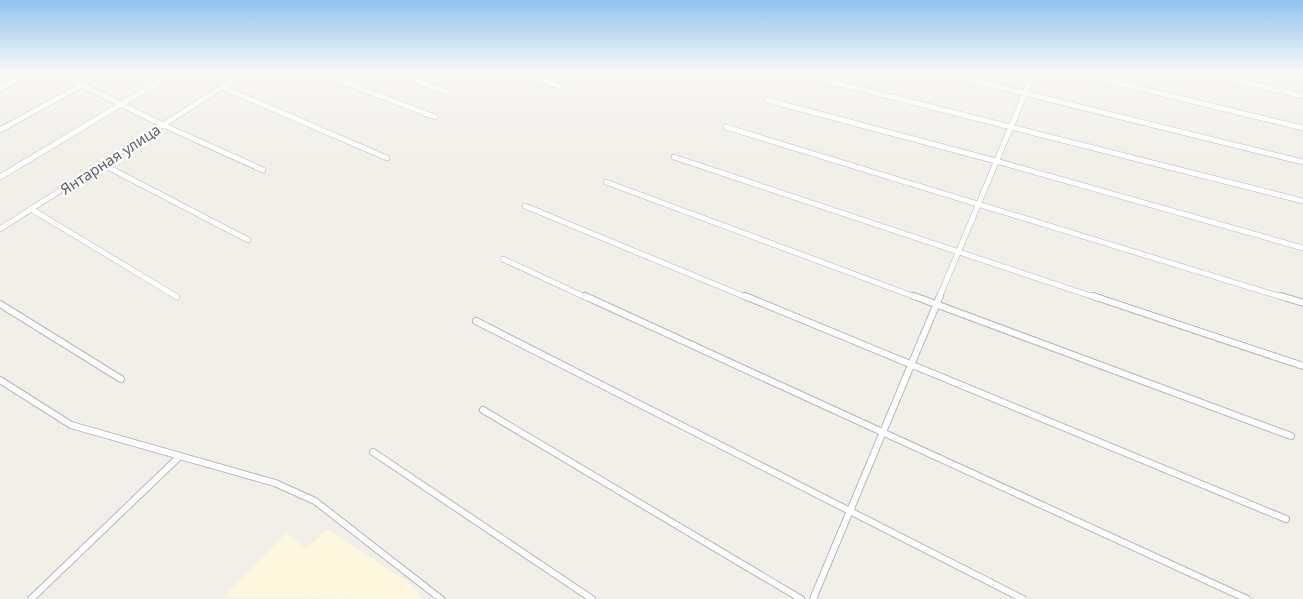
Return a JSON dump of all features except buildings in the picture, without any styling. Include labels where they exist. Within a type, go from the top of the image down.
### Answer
[{"type":"street","points":[[0,130],[54,100]]},
{"type":"street","points":[[114,100],[163,125],[263,170]]},
{"type":"street","points":[[0,176],[129,100]]},
{"type":"street","name":"Янтарная улица","points":[[0,229],[202,100]]},
{"type":"street","points":[[252,100],[387,158]]},
{"type":"street","points":[[391,100],[435,117]]},
{"type":"street","points":[[767,100],[996,161],[1303,248]]},
{"type":"street","points":[[906,100],[1303,201]]},
{"type":"street","points":[[812,599],[884,433],[958,250],[1022,100]]},
{"type":"street","points":[[1053,100],[1303,162]]},
{"type":"street","points":[[1187,100],[1303,128]]},
{"type":"street","points":[[726,127],[1303,303]]},
{"type":"street","points":[[674,157],[1303,366]]},
{"type":"street","points":[[102,164],[248,240]]},
{"type":"street","points":[[606,182],[1291,436]]},
{"type":"street","points":[[525,206],[1286,519]]},
{"type":"street","points":[[31,209],[177,297]]},
{"type":"street","points":[[503,259],[1247,599]]},
{"type":"street","points":[[0,304],[121,379]]},
{"type":"street","points":[[476,321],[1023,599]]},
{"type":"street","points":[[0,380],[71,425],[275,483],[315,501],[442,599]]},
{"type":"street","points":[[483,410],[801,599]]},
{"type":"street","points":[[373,452],[592,599]]},
{"type":"street","points":[[31,599],[180,456]]},
{"type":"shaded area","points":[[327,529],[407,581],[423,599],[223,598],[286,533],[306,549]]}]
